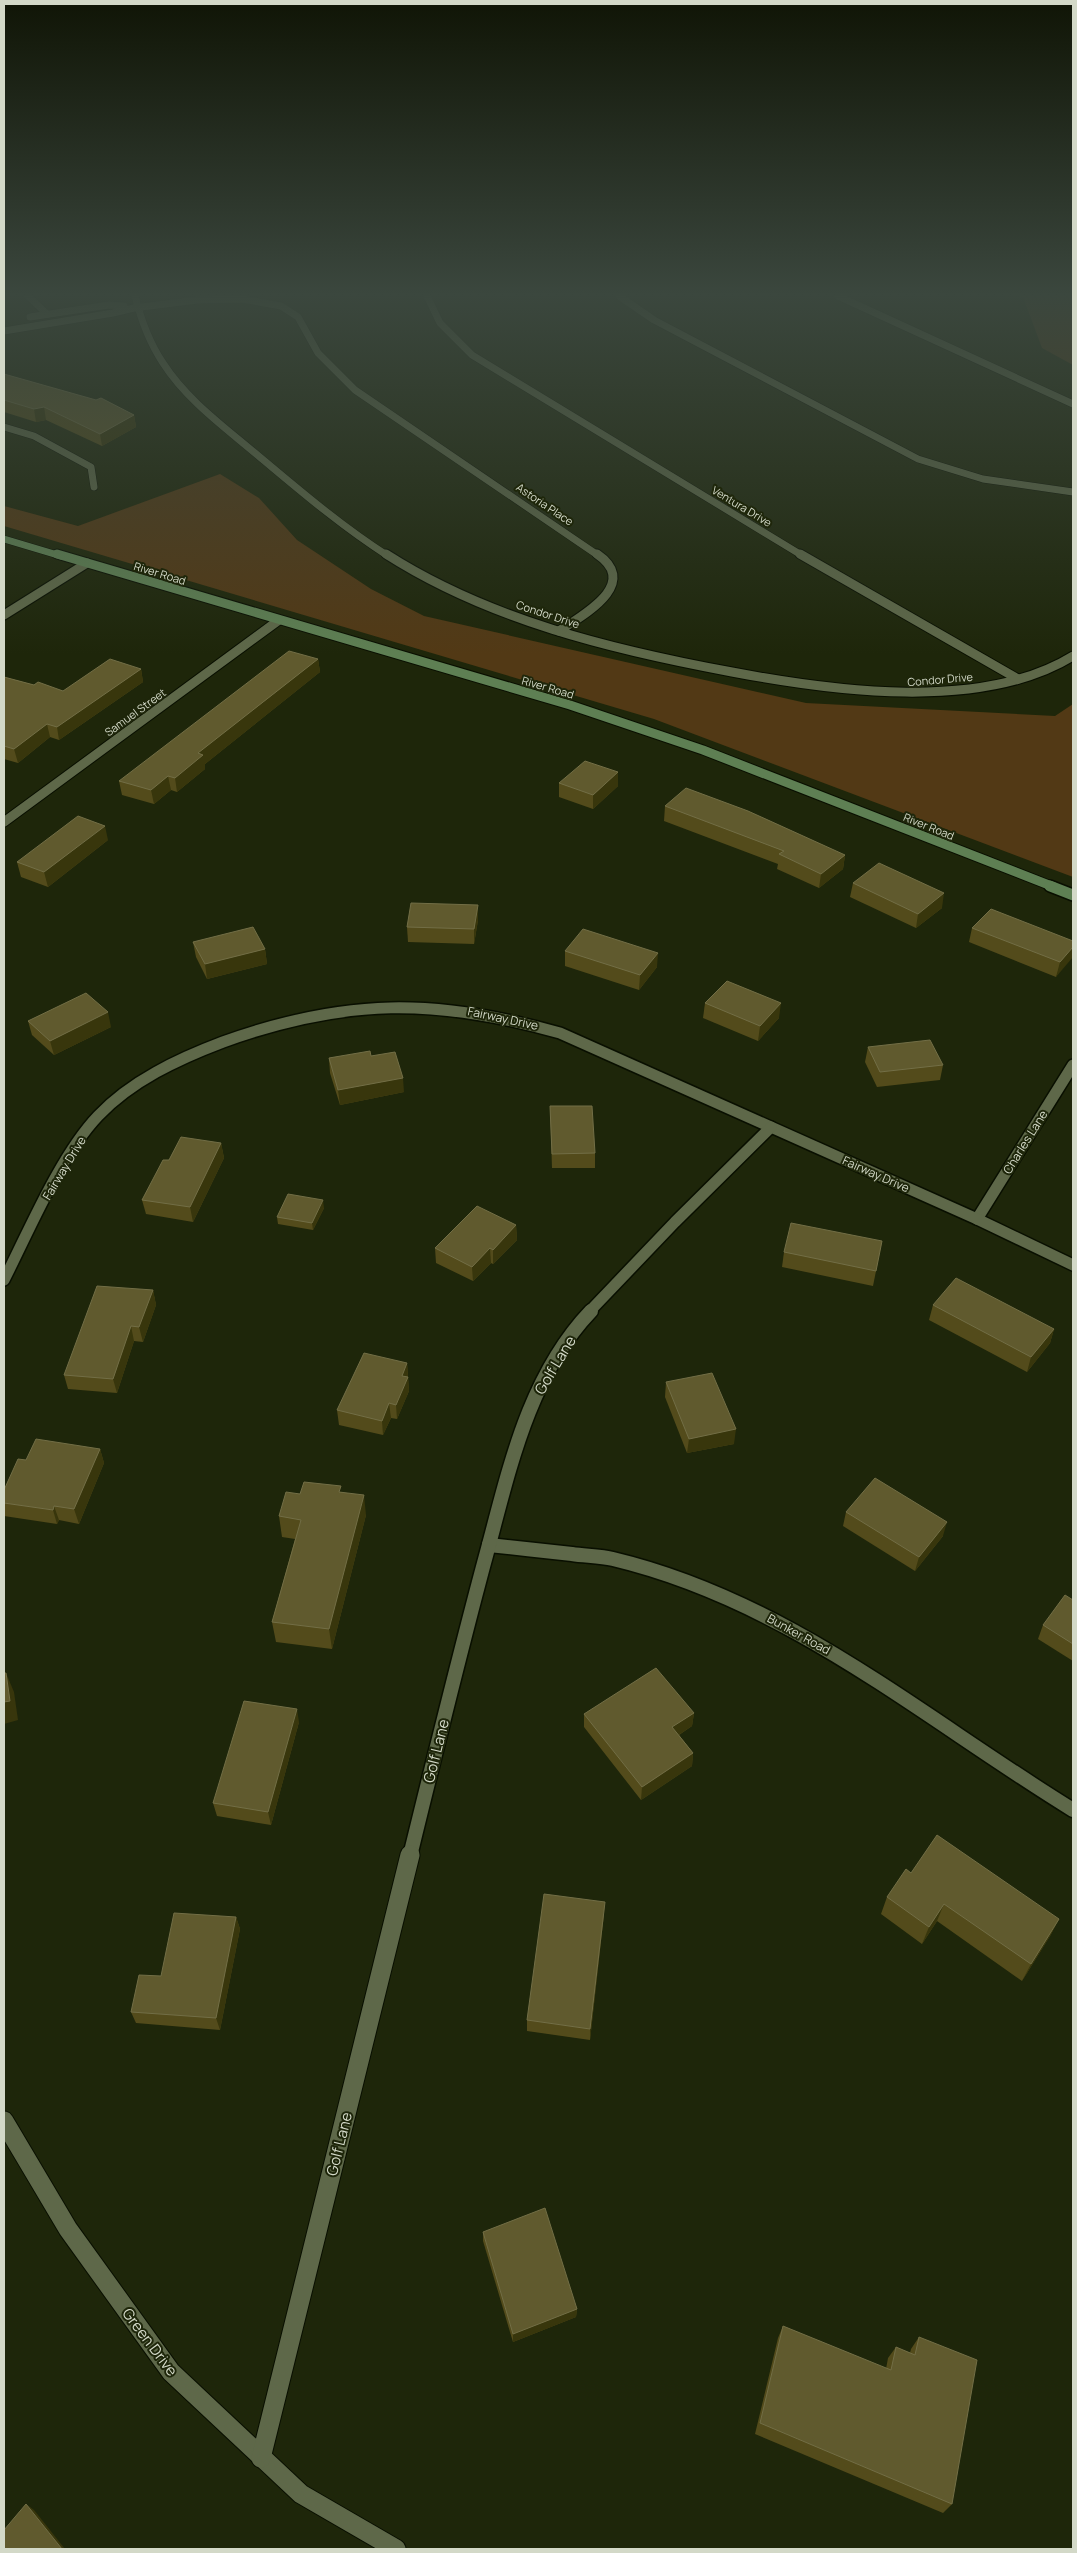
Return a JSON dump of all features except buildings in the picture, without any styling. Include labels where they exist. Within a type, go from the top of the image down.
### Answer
[{"type":"street","name":"Condor Drive","points":[[210,415],[346,528],[386,555],[444,586],[526,621],[559,631],[657,658],[846,690],[923,693],[966,689],[1018,679],[1048,670],[1073,656]]},
{"type":"street","name":"Astoria Place","points":[[393,415],[607,561],[612,569],[614,579],[611,591],[603,601],[559,631]]},
{"type":"street","name":"Ventura Drive","points":[[571,415],[859,590],[1018,679]]},
{"type":"street","points":[[835,415],[918,459],[983,479],[1073,492]]},
{"type":"street","points":[[4,427],[34,436],[90,467],[94,487]]},
{"type":"street","name":"River Road","points":[[4,539],[570,705],[703,750],[1073,895]]},
{"type":"street","points":[[4,615],[87,563]]},
{"type":"street","name":"Samuel Street","points":[[4,822],[279,620]]},
{"type":"street","name":"Fairway Drive","points":[[4,1280],[77,1142],[97,1117],[123,1094],[152,1074],[184,1057],[233,1038],[289,1020],[324,1012],[363,1007],[407,1006],[456,1008],[527,1022],[560,1033],[977,1219],[1073,1265]]},
{"type":"street","name":"Charles Lane","points":[[977,1219],[1073,1065]]},
{"type":"street","name":"Golf Lane","points":[[261,2458],[489,1545],[528,1412],[554,1362],[585,1317],[675,1222],[771,1127]]},
{"type":"street","name":"Bunker Road","points":[[489,1545],[612,1559],[691,1583],[760,1612],[800,1633],[914,1703],[1000,1765],[1073,1810]]},
{"type":"street","name":"Green Drive","points":[[4,2121],[68,2229],[171,2372],[301,2494],[396,2549]]},
{"type":"shaded area","points":[[220,474],[259,498],[297,540],[371,589],[424,616],[806,703],[1055,716],[1073,704],[1073,877],[654,719],[4,526],[4,506],[78,526]]}]
